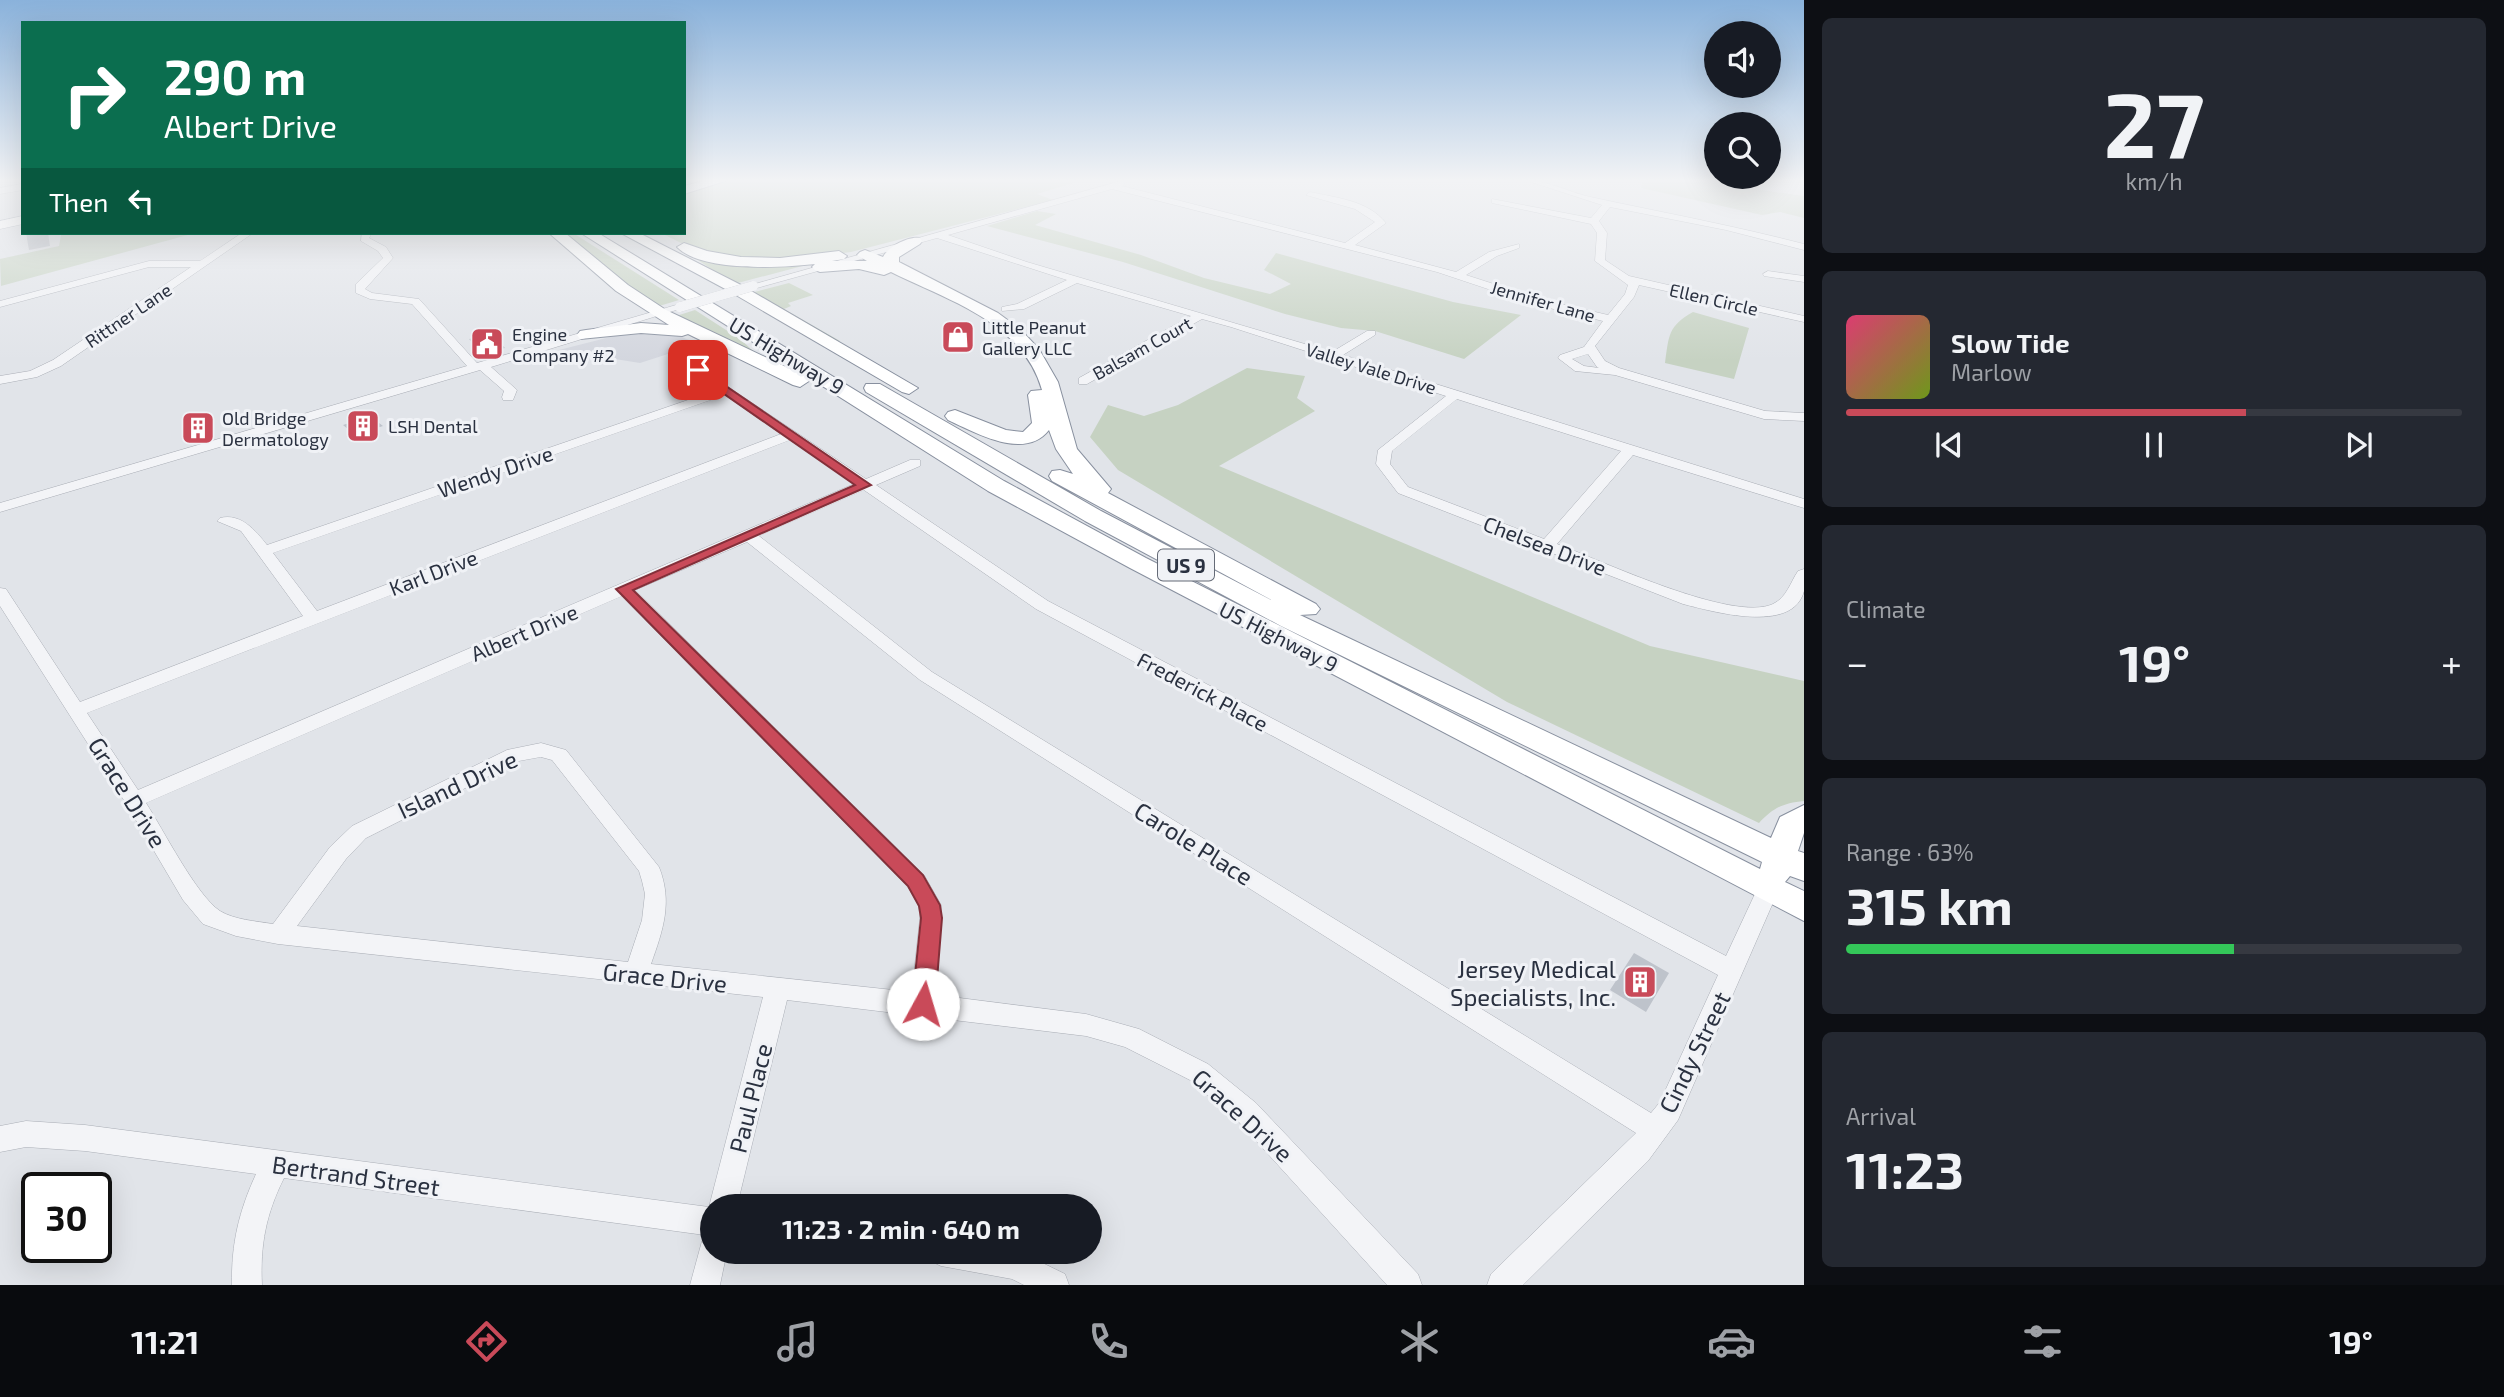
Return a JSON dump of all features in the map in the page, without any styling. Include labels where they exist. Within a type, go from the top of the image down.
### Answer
[{"type":"highway","points":[[566,241],[622,288],[660,314],[703,337],[805,383],[996,486]]},
{"type":"highway","name":"US Highway 9","points":[[601,241],[996,486],[1162,576],[1804,907]]},
{"type":"highway","name":"US Highway 9","points":[[627,241],[1093,516],[1290,620],[1793,862]]},
{"type":"highway","points":[[645,241],[744,287]]},
{"type":"highway","points":[[666,241],[955,416],[1117,508],[1197,548]]},
{"type":"highway","points":[[671,241],[698,253],[746,262],[797,262],[872,253],[898,270],[976,307],[1016,335],[1032,353],[1046,375],[1062,439],[1071,459],[1084,474],[1121,504],[1564,754]]},
{"type":"highway","points":[[898,270],[891,263],[891,255],[915,241]]},
{"type":"highway","points":[[820,267],[859,264],[885,271],[973,314],[1013,346],[1026,365],[1037,391],[1042,418],[1039,432],[1022,438],[1006,437],[955,416]]},
{"type":"highway","points":[[586,335],[625,309],[629,298],[622,288]]},
{"type":"highway","points":[[586,335],[650,328],[676,330],[703,337]]},
{"type":"highway","points":[[1768,889],[1793,862],[1791,825],[1804,817]]},
{"type":"street","name":"Rittner Lane","points":[[0,380],[48,369],[236,241]]},
{"type":"street","points":[[368,241],[382,249],[388,257],[360,286],[360,291],[370,296],[415,301],[479,367],[511,390],[508,397]]},
{"type":"street","points":[[0,509],[744,287],[915,241]]},
{"type":"street","name":"Valley Vale Drive","points":[[960,241],[1804,503]]},
{"type":"street","name":"Jennifer Lane","points":[[1327,241],[1458,275],[1537,302],[1609,320]]},
{"type":"street","points":[[1347,246],[1354,241]]},
{"type":"street","points":[[1601,241],[1600,261],[1634,284],[1630,295],[1589,346],[1601,364],[1619,372],[1767,415],[1804,430]]},
{"type":"street","points":[[1781,241],[1804,247]]},
{"type":"street","points":[[1458,275],[1493,254],[1516,246]]},
{"type":"street","points":[[0,304],[149,264],[203,264]]},
{"type":"street","points":[[1768,274],[1804,279]]},
{"type":"street","name":"Ellen Circle","points":[[1624,278],[1804,319]]},
{"type":"street","points":[[1006,309],[1020,307],[1077,279]]},
{"type":"street","name":"Balsam Court","points":[[1083,381],[1201,315]]},
{"type":"street","points":[[1333,356],[1371,333]]},
{"type":"street","points":[[1590,349],[1564,358],[1575,367],[1585,370],[1619,372]]},
{"type":"street","name":"Frederick Place","points":[[698,370],[1042,605],[1732,971]]},
{"type":"street","name":"Wendy Drive","points":[[264,551],[726,390]]},
{"type":"street","name":"Chelsea Drive","points":[[1456,394],[1385,450],[1382,464],[1404,490],[1689,600],[1745,613],[1770,611],[1791,599],[1804,574]]},
{"type":"street","points":[[1767,415],[1804,417]]},
{"type":"street","name":"Karl Drive","points":[[76,710],[790,435]]},
{"type":"street","points":[[1547,545],[1630,449]]},
{"type":"street","name":"Albert Drive","points":[[134,800],[915,463]]},
{"type":"street","points":[[225,521],[246,528],[313,618]]},
{"type":"street","name":"Carole Place","points":[[748,535],[926,676],[1655,1130]]},
{"type":"street","points":[[624,589],[916,881],[930,905],[931,918],[923,1004]]},
{"type":"street","name":"Grace Drive","points":[[0,593],[134,800],[191,894],[211,917],[236,927],[278,934],[923,1004],[1086,1025],[1130,1037],[1199,1072],[1247,1112],[1407,1285]]},
{"type":"street","name":"Island Drive","points":[[278,934],[338,853],[359,832],[514,755],[528,750],[541,750],[559,755],[648,867],[656,883],[658,897],[654,920],[636,974]]},
{"type":"street","name":"Cindy Street","points":[[1502,1285],[1620,1170],[1655,1130],[1676,1097],[1768,889]]},
{"type":"street","name":"Paul Place","points":[[726,1194],[777,990]]},
{"type":"street","name":"Bertrand Street","points":[[0,1139],[26,1134],[72,1136],[700,1220]]},
{"type":"street","points":[[247,1285],[247,1236],[257,1202],[276,1165]]},
{"type":"street","points":[[705,1285],[709,1264]]},
{"type":"street","points":[[1011,1264],[1054,1285]]},
{"type":"shaded area","points":[[674,334],[699,344],[640,363],[559,350],[614,336]]},
{"type":"green space","points":[[60,241],[166,241],[1,286],[0,259],[59,246]]},
{"type":"green space","points":[[572,241],[586,241],[679,300],[656,307]]},
{"type":"green space","points":[[677,241],[894,241],[851,252],[788,260],[728,258]]},
{"type":"green space","points":[[1044,241],[1091,241],[1141,255],[1204,278],[1270,294],[1291,284],[1264,270],[1276,253],[1453,302],[1521,315],[1464,359],[1375,331],[1341,328],[1285,314],[1123,262]]},
{"type":"green space","points":[[675,245],[693,254],[810,264],[734,284]]},
{"type":"green space","points":[[789,283],[813,295],[788,303],[791,306],[784,309],[840,341],[837,342],[751,293]]},
{"type":"green space","points":[[695,310],[740,339],[762,359],[673,317]]},
{"type":"green space","points":[[1693,312],[1749,328],[1734,379],[1665,363],[1671,332]]},
{"type":"green space","points":[[1247,368],[1305,376],[1297,398],[1315,411],[1219,466],[1650,646],[1804,681],[1804,801],[1779,807],[1759,823],[1507,702],[1118,470],[1090,437],[1108,405],[1144,416],[1178,405]]},
{"type":"building","points":[[27,241],[49,241],[50,246],[29,250]]},
{"type":"building","name":"Engine Company #2","points":[[492,334],[505,348],[482,353],[469,339]]},
{"type":"building","points":[[704,348],[724,356],[708,363],[689,355]]},
{"type":"building","name":"LSH Dental","points":[[370,416],[383,426],[355,435],[343,425]]},
{"type":"building","name":"Jersey Medical Specialists, Inc.","points":[[1634,953],[1669,973],[1646,1012],[1610,990]]},
{"type":"place","name":"Little Peanut Gallery LLC","points":[[958,337]]},
{"type":"place","name":"Engine Company #2","points":[[487,344]]},
{"type":"place","name":"LSH Dental","points":[[363,426]]},
{"type":"place","name":"Old Bridge Dermatology","points":[[198,428]]},
{"type":"place","name":"Jersey Medical Specialists, Inc.","points":[[1640,982]]},
{"type":"route","points":[[698,370],[864,485],[624,589],[916,881],[930,905],[931,918],[923,1004]]}]
